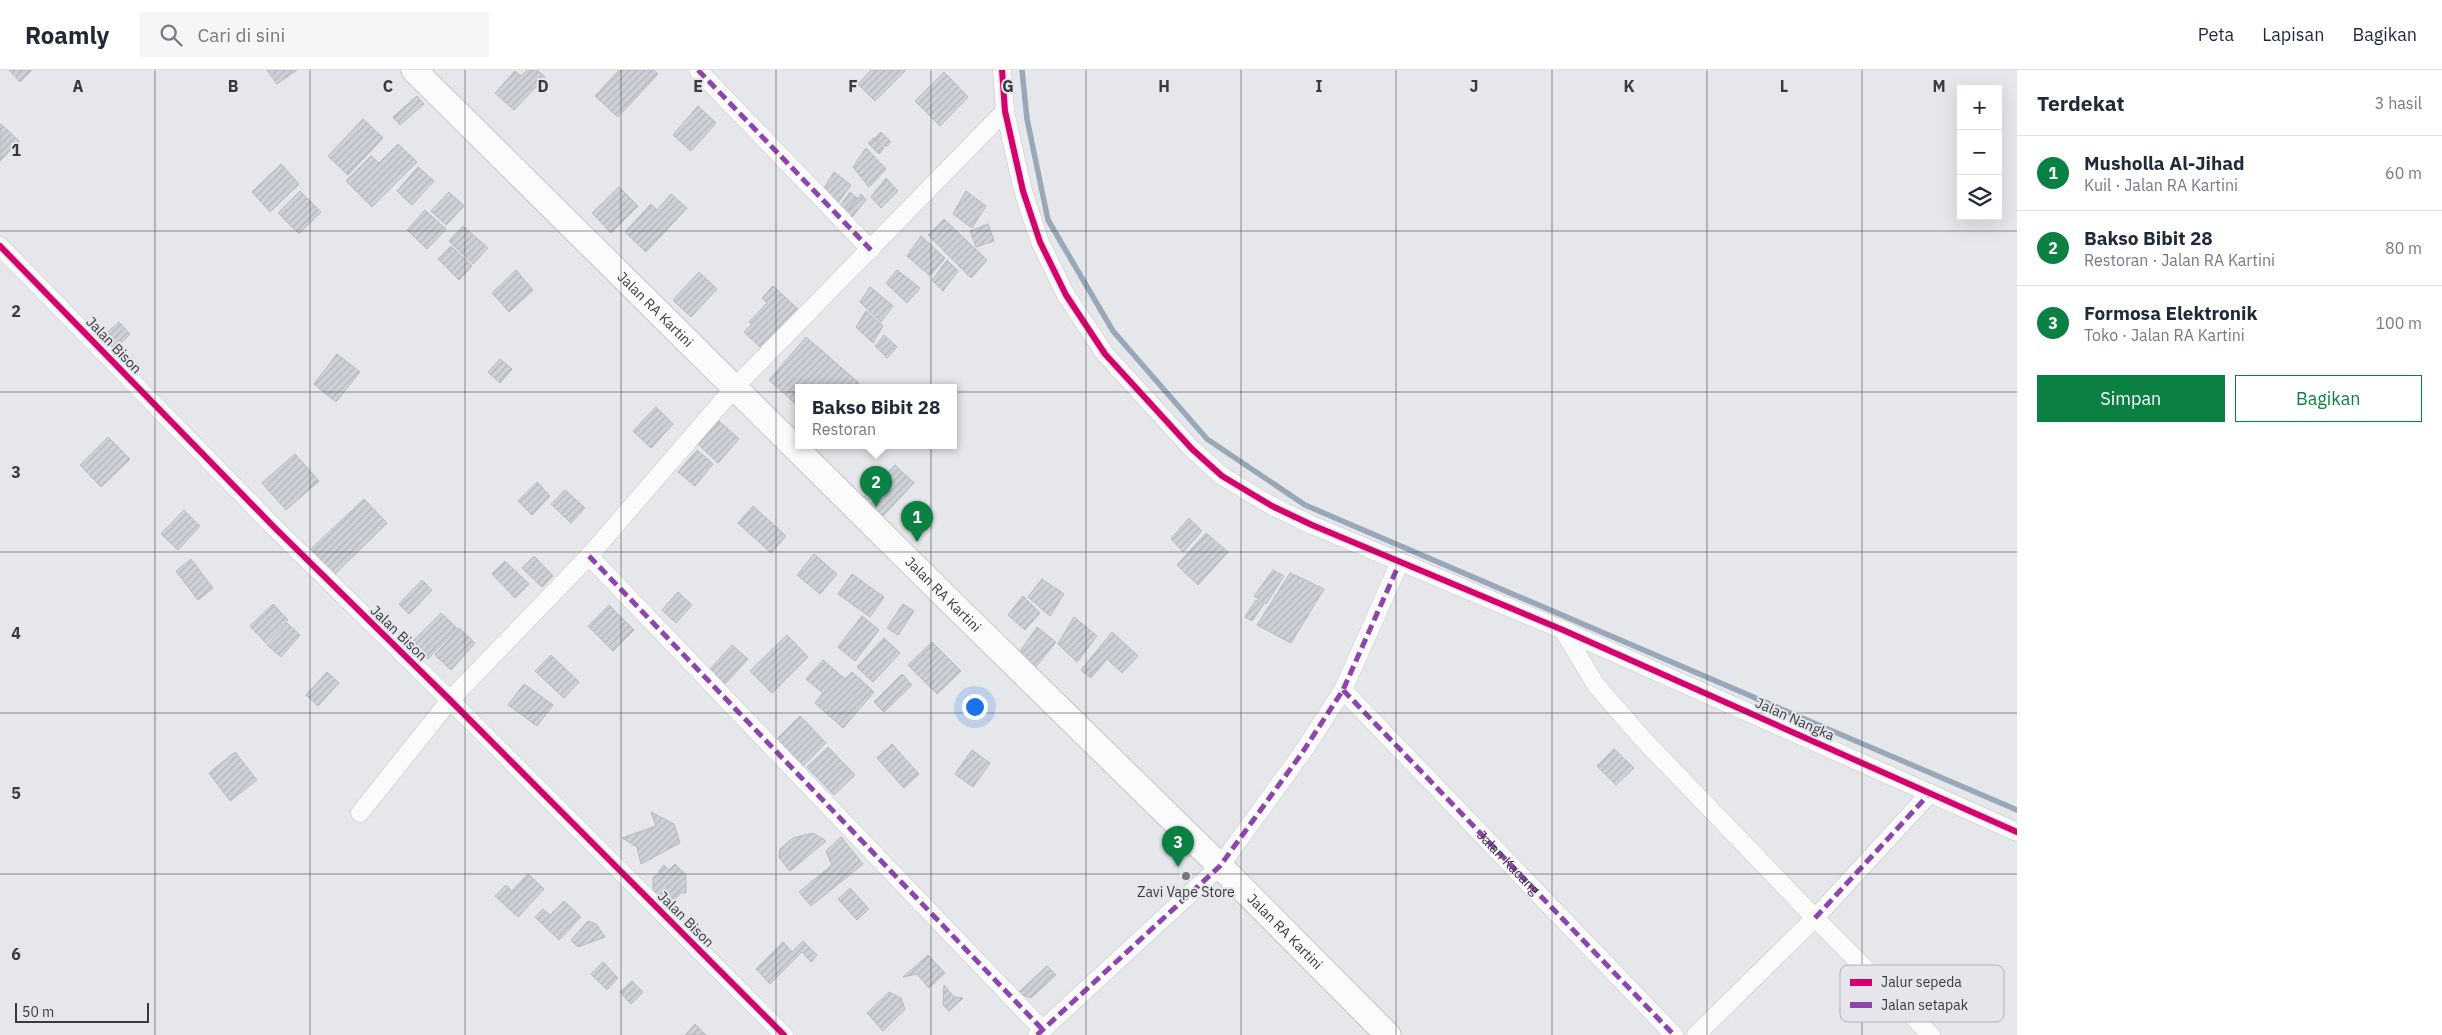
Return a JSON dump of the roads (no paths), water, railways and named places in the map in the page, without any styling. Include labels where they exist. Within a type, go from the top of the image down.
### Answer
[{"type":"main road","name":"Jalan RA Kartini","points":[[414,70],[554,206],[795,448]]},
{"type":"main road","name":"Jalan RA Kartini","points":[[796,449],[1220,866],[1388,1035]]},
{"type":"street","points":[[698,70],[872,250]]},
{"type":"street","name":"Jalan Nangka","points":[[998,74],[1022,191],[1040,242],[1066,295],[1105,354],[1192,449],[1222,476],[1272,506],[1563,630],[2017,832]]},
{"type":"street","points":[[360,813],[450,700],[589,556],[734,388],[872,250],[1005,111]]},
{"type":"street","name":"Jalan Bison","points":[[0,246],[274,528],[450,700],[784,1035]]},
{"type":"street","points":[[589,556],[1040,1032],[1220,866],[1302,753],[1343,690],[1400,562]]},
{"type":"street","points":[[1563,630],[1596,685],[1641,737],[1862,965]]},
{"type":"street","name":"Jalan Kacang","points":[[1343,690],[1674,1035]]},
{"type":"street","points":[[1696,1035],[1815,918],[1930,793]]},
{"type":"street","points":[[1918,1022],[1931,1035]]},
{"type":"waterway","points":[[1022,70],[1027,119],[1048,220],[1113,331],[1207,439],[1305,505],[2017,810]]},
{"type":"place","name":"Bakso Bibit 28","points":[[876,507]]},
{"type":"place","name":"Musholla Al-Jihad","points":[[917,542]]},
{"type":"place","name":"Formosa Elektronik","points":[[1178,867]]},
{"type":"place","name":"Zavi Vape Store","points":[[1186,876]]}]
